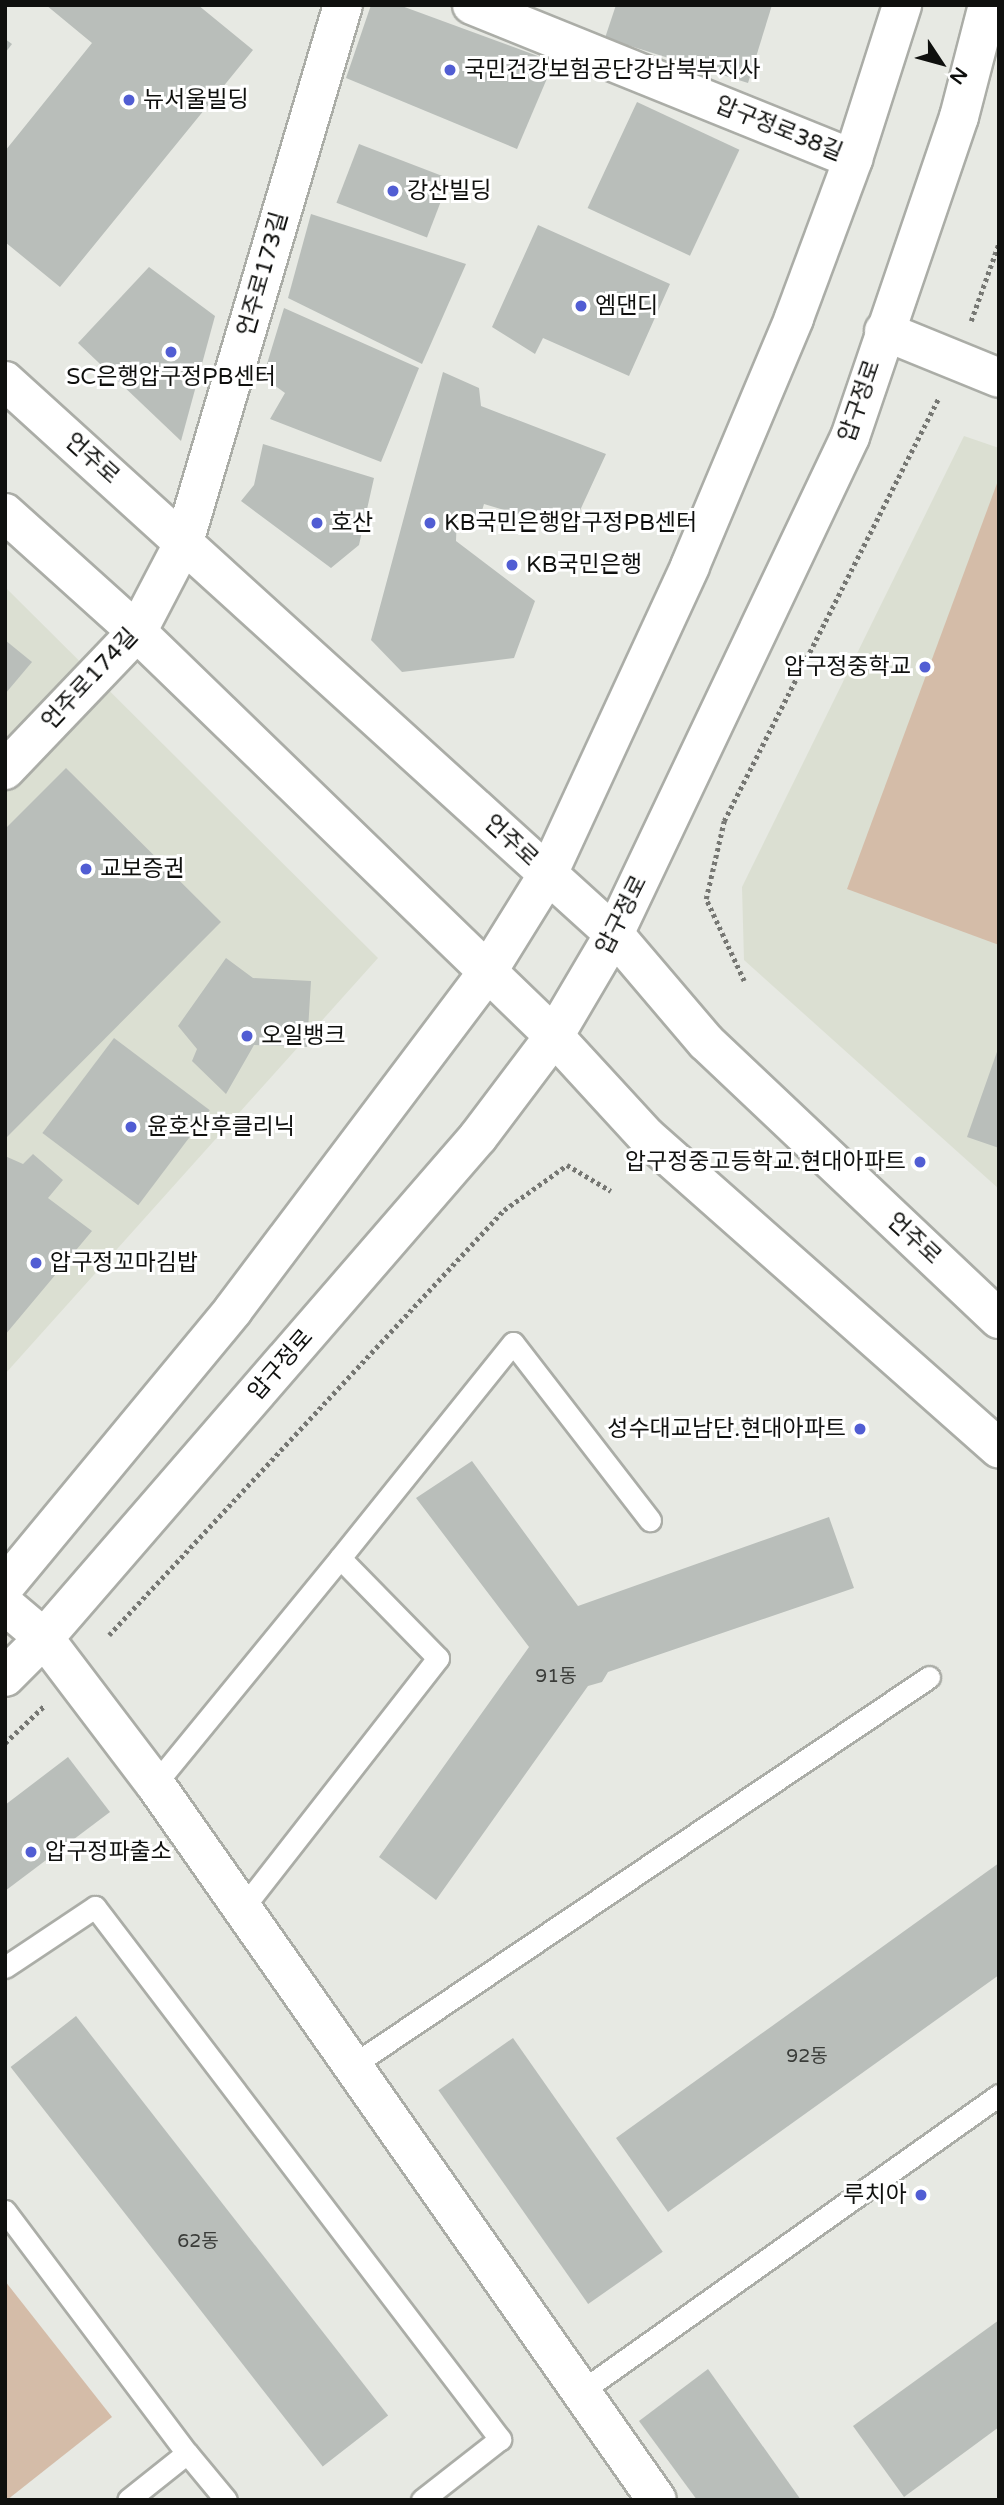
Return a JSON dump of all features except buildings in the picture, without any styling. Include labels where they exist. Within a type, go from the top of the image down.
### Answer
[{"type":"main road","name":"언주로173길","points":[[184,542],[343,5]]},
{"type":"main road","name":"압구정로38길","points":[[472,5],[853,159]]},
{"type":"main road","points":[[5,1586],[233,1310],[486,974],[548,874],[690,566],[793,318],[853,159],[902,5]]},
{"type":"main road","name":"압구정로","points":[[5,1677],[44,1639],[478,1137],[555,1036],[614,934],[850,437],[959,117],[988,5]]},
{"type":"main road","points":[[884,331],[999,378]]},
{"type":"main road","name":"언주로","points":[[5,381],[614,934],[706,1042],[999,1319]]},
{"type":"main road","points":[[5,513],[137,632],[486,974],[555,1036],[648,1138],[999,1448]]},
{"type":"main road","name":"언주로174길","points":[[5,770],[137,632],[184,542]]},
{"type":"main road","points":[[5,1605],[44,1639],[155,1784],[240,1911],[583,2390],[657,2500]]},
{"type":"lane","points":[[155,1784],[513,1343],[650,1520]]},
{"type":"lane","points":[[240,1911],[438,1658],[340,1558]]},
{"type":"lane","points":[[350,2067],[929,1677]]},
{"type":"lane","points":[[5,1967],[95,1907],[500,2439],[422,2500]]},
{"type":"lane","points":[[583,2390],[999,2095]]},
{"type":"lane","points":[[5,2211],[187,2453],[226,2500]]},
{"type":"lane","points":[[128,2500],[187,2453]]},
{"type":"path","points":[[744,981],[706,899],[724,821],[955,360],[999,243]]},
{"type":"path","points":[[108,1635],[504,1210],[567,1165],[611,1191]]},
{"type":"path","points":[[5,1742],[46,1705]]},
{"type":"shaded area","name":"압구정중학교","points":[[964,436],[999,448],[999,1189],[744,960],[742,887]]},
{"type":"shaded area","points":[[999,478],[999,945],[847,889]]},
{"type":"shaded area","points":[[5,587],[378,958],[5,1374]]},
{"type":"shaded area","points":[[5,2281],[112,2417],[7,2500],[5,2500]]},
{"type":"place","name":"국민건강보험공단강남북부지사","points":[[450,70]]},
{"type":"place","name":"뉴서울빌딩","points":[[129,100]]},
{"type":"place","name":"강산빌딩","points":[[393,191]]},
{"type":"place","name":"엠댄디","points":[[581,306]]},
{"type":"place","name":"SC은행압구정PB센터","points":[[171,352]]},
{"type":"place","name":"호산","points":[[317,523]]},
{"type":"place","name":"KB국민은행압구정PB센터","points":[[430,523]]},
{"type":"place","name":"KB국민은행","points":[[512,565]]},
{"type":"place","name":"압구정중학교","points":[[925,667]]},
{"type":"place","name":"교보증권","points":[[86,869]]},
{"type":"place","name":"오일뱅크","points":[[247,1036]]},
{"type":"place","name":"윤호산후클리닉","points":[[131,1127]]},
{"type":"place","name":"압구정중고등학교.현대아파트","points":[[920,1162]]},
{"type":"place","name":"압구정꼬마김밥","points":[[36,1263]]},
{"type":"place","name":"성수대교남단.현대아파트","points":[[860,1429]]},
{"type":"place","name":"압구정파출소","points":[[31,1852]]},
{"type":"place","name":"루치아","points":[[921,2195]]}]
